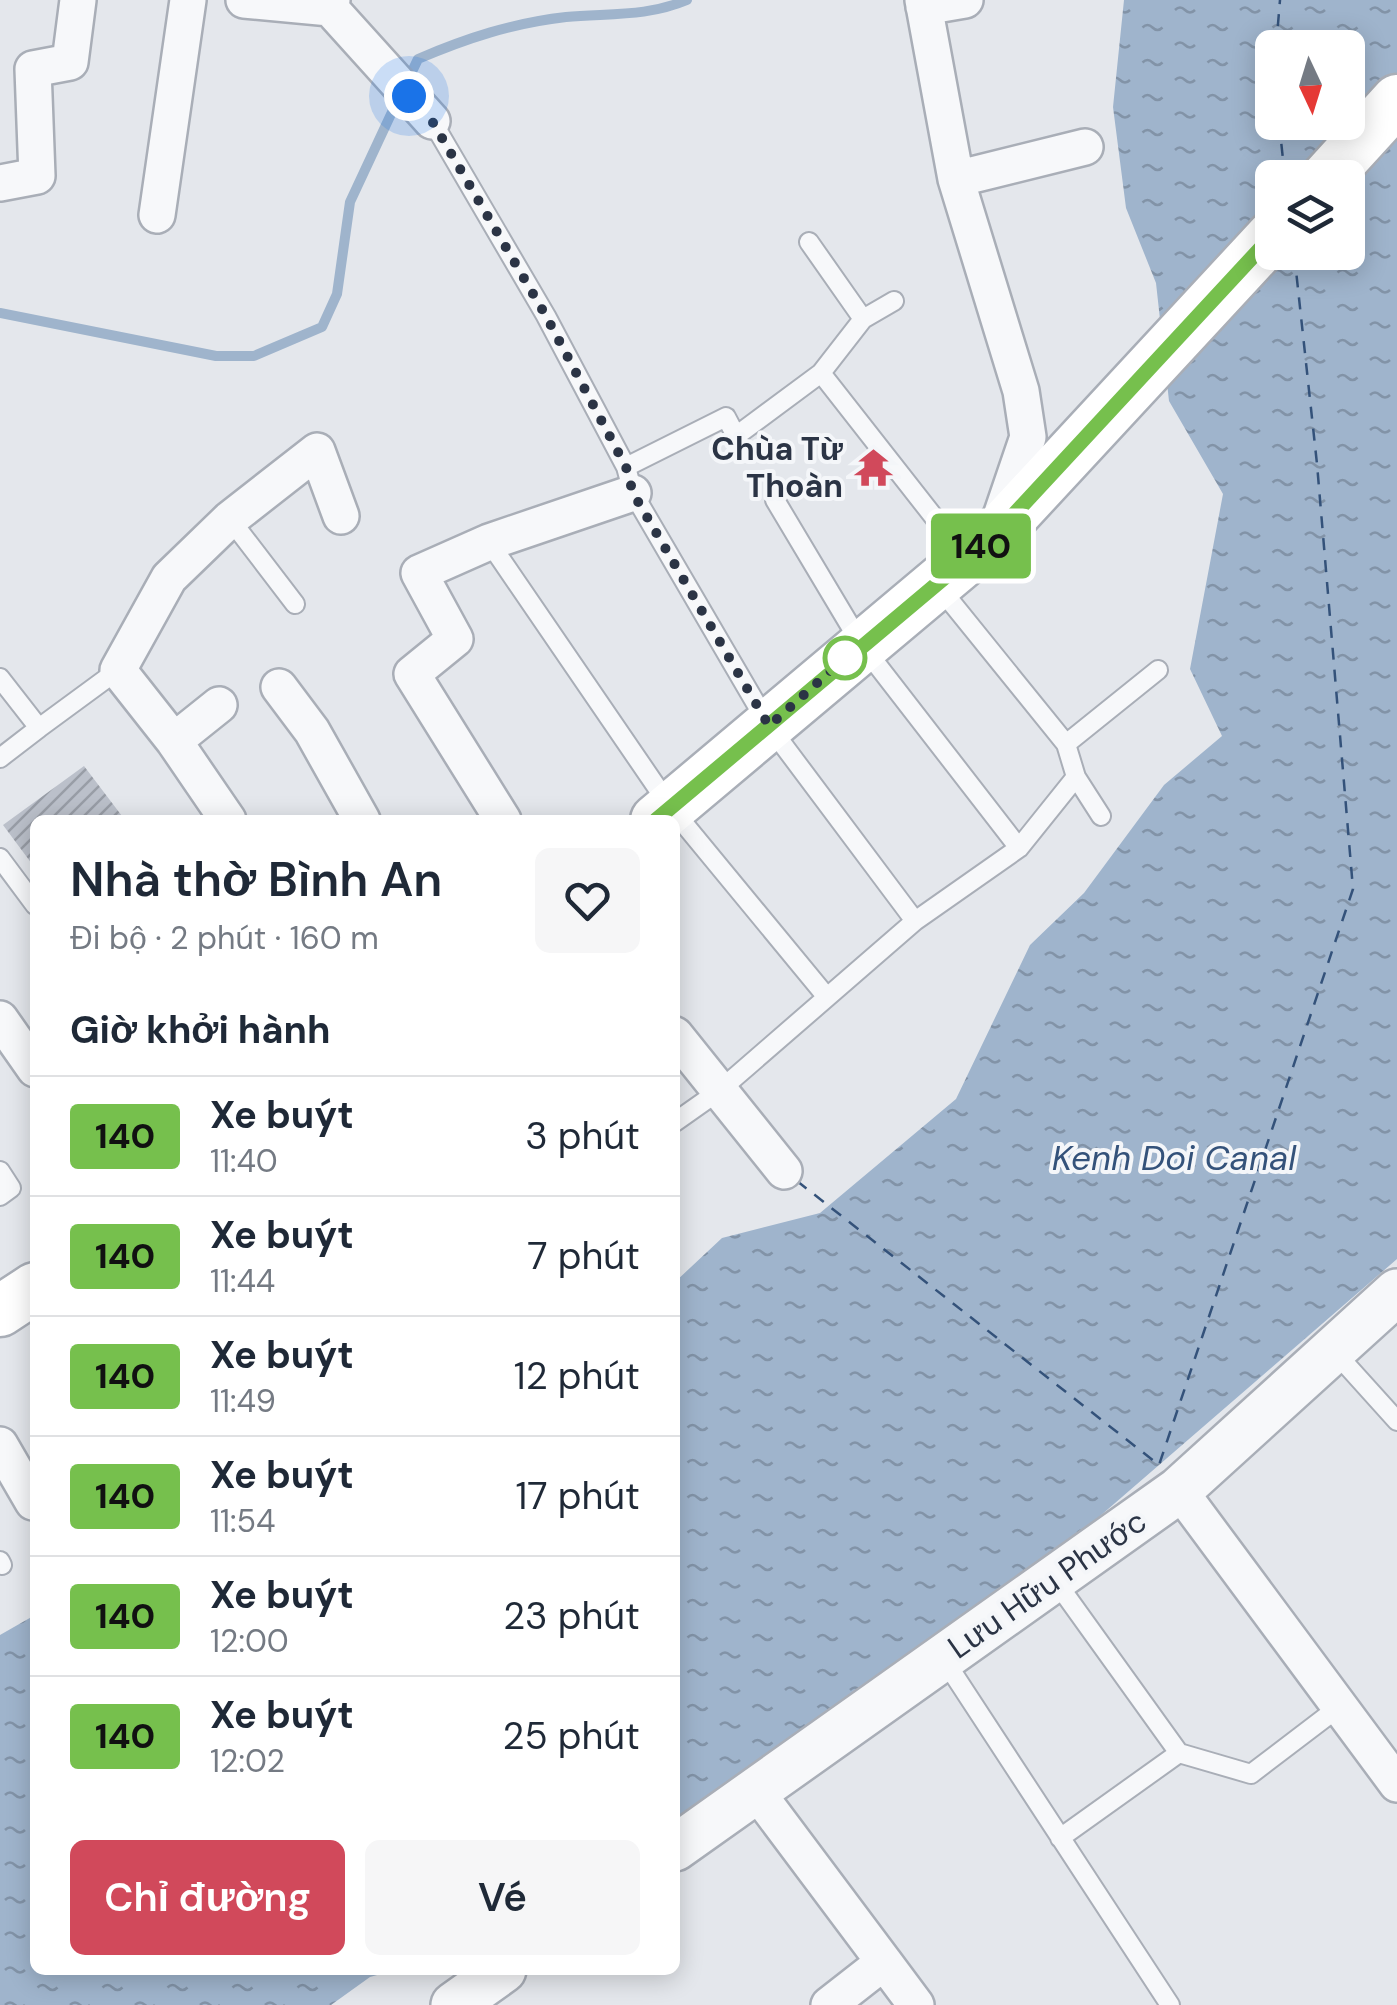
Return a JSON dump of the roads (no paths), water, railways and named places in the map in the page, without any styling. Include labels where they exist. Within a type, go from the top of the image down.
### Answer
[{"type":"main road","points":[[1342,160],[1397,100]]},
{"type":"main road","points":[[664,814],[966,559],[1076,450],[1255,255]]},
{"type":"main road","points":[[0,1310],[30,1291]]},
{"type":"street","points":[[0,183],[37,176],[33,69],[70,62],[78,0]]},
{"type":"street","points":[[156,214],[188,0]]},
{"type":"street","points":[[244,0],[331,4],[432,121]]},
{"type":"street","points":[[965,0],[924,4],[956,178],[1022,391],[1028,437],[966,559]]},
{"type":"street","points":[[956,178],[1085,147]]},
{"type":"street","points":[[225,815],[174,741],[118,670],[169,578],[230,519],[317,451],[341,516]]},
{"type":"street","points":[[500,815],[412,674],[455,638],[419,573],[629,480]]},
{"type":"street","points":[[278,687],[312,732],[359,815]]},
{"type":"street","points":[[174,741],[219,705]]},
{"type":"street","points":[[0,1019],[30,1062]]},
{"type":"street","points":[[680,1042],[784,1171]]},
{"type":"street","name":"Lưu Hữu Phước","points":[[680,1844],[1179,1490],[1397,1292]]},
{"type":"street","points":[[0,1445],[30,1497]]},
{"type":"street","points":[[1179,1490],[1397,1784]]},
{"type":"street","points":[[756,1791],[916,2005]]},
{"type":"street","points":[[829,2005],[884,1962]]},
{"type":"street","points":[[454,2005],[497,1975]]},
{"type":"lane","points":[[432,121],[546,316],[629,480],[769,726],[915,921]]},
{"type":"lane","points":[[809,242],[863,319]]},
{"type":"lane","points":[[629,480],[726,417],[736,436],[822,373],[863,319],[894,301]]},
{"type":"lane","points":[[822,373],[966,559],[1066,744],[1076,777],[1101,816]]},
{"type":"lane","points":[[774,500],[861,644],[1019,848]]},
{"type":"lane","points":[[230,519],[295,604]]},
{"type":"lane","points":[[489,542],[664,814]]},
{"type":"lane","points":[[0,758],[118,670]]},
{"type":"lane","points":[[1066,744],[1158,670]]},
{"type":"lane","points":[[0,678],[38,728]]},
{"type":"lane","points":[[680,1119],[720,1091],[915,921],[1019,848],[1076,777]]},
{"type":"lane","points":[[680,832],[826,996]]},
{"type":"lane","points":[[0,858],[30,898]]},
{"type":"lane","points":[[0,1172],[11,1188],[0,1196]]},
{"type":"lane","points":[[1333,1350],[1397,1421]]},
{"type":"lane","points":[[1054,1579],[1179,1752],[1251,1774],[1340,1707]]},
{"type":"lane","points":[[943,1658],[1170,2005]]},
{"type":"lane","points":[[1060,1838],[1179,1752]]},
{"type":"water","name":"Kenh Doi Canal","points":[[1124,0],[1397,0],[1397,1259],[1070,1542],[680,1824],[680,1277],[722,1238],[820,1213],[956,1099],[1030,945],[1084,893],[1164,785],[1222,736],[1190,669],[1223,494],[1169,401],[1156,283],[1126,208],[1113,107]]},
{"type":"water","points":[[30,1618],[30,1975],[377,1975],[331,2005],[0,2005],[0,1635]]},
{"type":"waterway","points":[[407,82],[418,59],[491,32],[566,17],[642,12],[687,0]]},
{"type":"waterway","points":[[0,313],[216,356],[254,356],[322,327],[337,294],[350,202],[399,97]]},
{"type":"place","name":"Chùa Từ Thoàn","points":[[873,467]]}]
